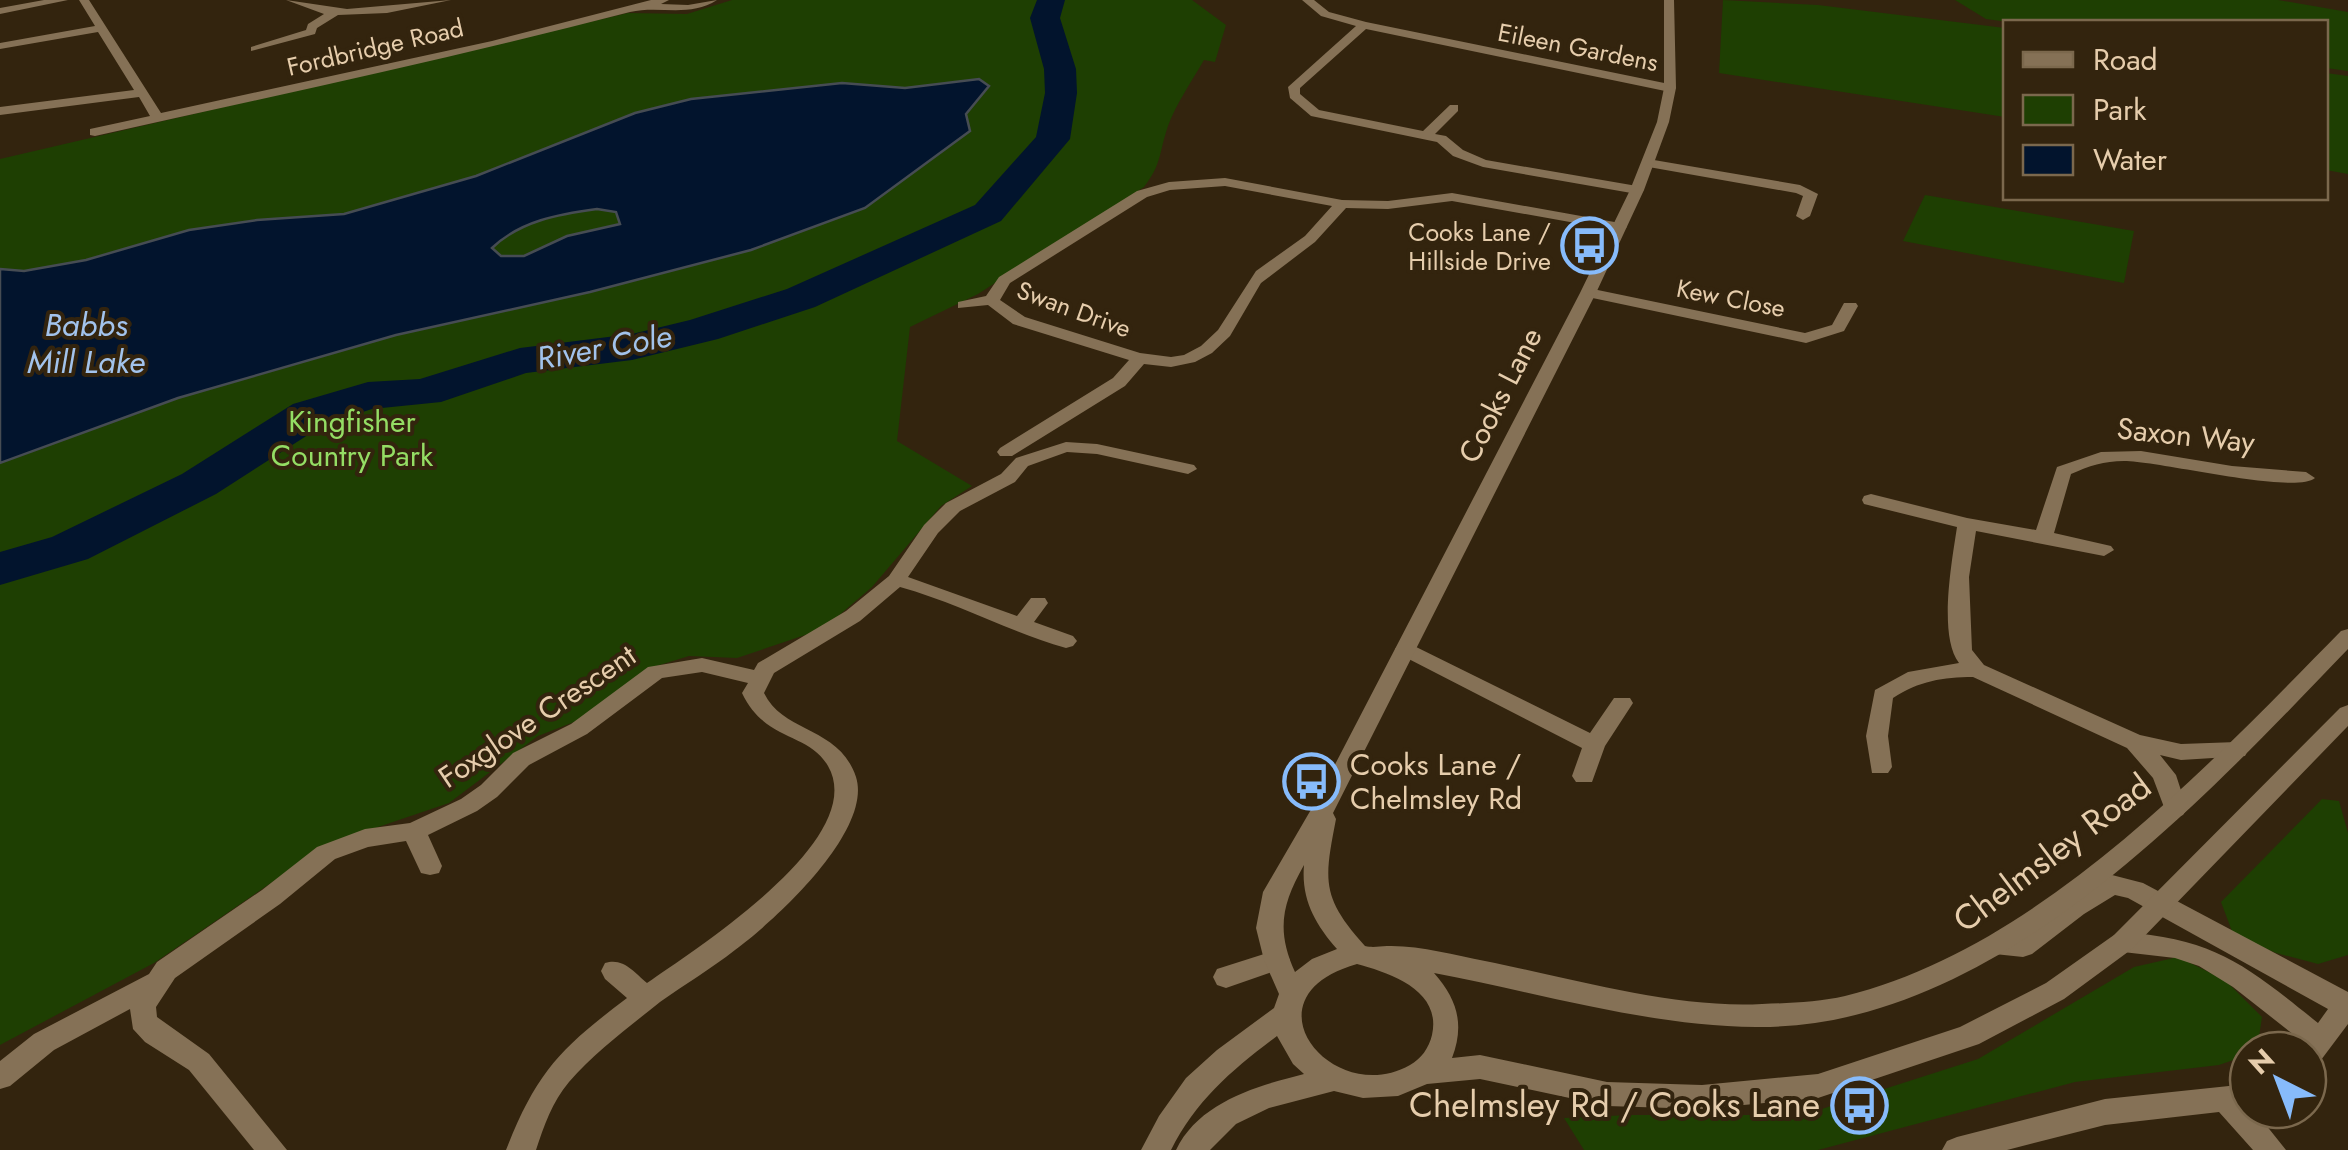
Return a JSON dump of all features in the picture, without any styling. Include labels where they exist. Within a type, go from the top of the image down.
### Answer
[{"type":"street","points":[[0,11],[63,0]]},
{"type":"street","points":[[84,0],[158,118]]},
{"type":"street","points":[[290,0],[304,7],[336,12],[446,0]]},
{"type":"street","name":"Fordbridge Road","points":[[95,132],[492,44],[664,0]]},
{"type":"street","points":[[642,6],[689,8],[712,0]]},
{"type":"street","name":"Eileen Gardens","points":[[1307,0],[1325,14],[1364,25],[1670,88]]},
{"type":"street","name":"Cooks Lane","points":[[1334,1080],[1311,1064],[1296,1046],[1290,1004],[1269,928],[1276,892],[1406,650],[1637,190],[1670,88],[1669,0]]},
{"type":"street","points":[[255,49],[304,37],[312,32],[312,26],[336,12]]},
{"type":"street","points":[[1364,25],[1294,87],[1294,95],[1315,113],[1426,136],[1483,163],[1637,190]]},
{"type":"street","points":[[0,46],[102,28]]},
{"type":"street","points":[[0,112],[141,93]]},
{"type":"street","points":[[1426,136],[1454,108]]},
{"type":"street","points":[[1648,163],[1800,189],[1811,194],[1803,216]]},
{"type":"street","name":"Swan Drive","points":[[1342,204],[1305,244],[1272,264],[1252,284],[1241,310],[1205,352],[1180,362],[1138,360],[1096,342],[1014,318],[992,300],[1004,280],[1152,190],[1208,180],[1342,204],[1388,205],[1452,196],[1620,227]]},
{"type":"street","name":"Kew Close","points":[[1588,294],[1806,338],[1838,328],[1850,306]]},
{"type":"street","points":[[964,304],[992,300]]},
{"type":"street","points":[[1006,452],[1120,382],[1138,360]]},
{"type":"street","points":[[521,1150],[540,1102],[558,1075],[646,998],[738,934],[782,891],[836,828],[848,800],[844,772],[821,744],[769,718],[757,707],[754,693],[766,668],[853,616],[896,580],[931,530],[953,507],[1008,478],[1022,462],[1066,447],[1096,449],[1138,471],[1188,469]]},
{"type":"street","name":"Saxon Way","points":[[2043,537],[2063,471],[2081,460],[2104,455],[2147,456],[2222,470],[2306,478]]},
{"type":"street","points":[[1871,500],[1966,524],[2104,550]]},
{"type":"street","points":[[1966,524],[1960,577],[1960,651],[1976,670]]},
{"type":"street","points":[[896,580],[934,589],[1066,641]]},
{"type":"street","points":[[1020,626],[1038,602]]},
{"type":"street","name":"Chelmsley Road","points":[[1385,956],[1445,963],[1646,1006],[1760,1016],[1802,1015],[1878,1000],[1965,965],[2046,911],[2175,808],[2348,636]]},
{"type":"street","points":[[1406,650],[1594,745]]},
{"type":"street","name":"Foxglove Crescent","points":[[0,1077],[44,1042],[155,982],[326,853],[366,838],[414,831],[468,804],[521,760],[579,729],[656,672],[702,665],[758,678]]},
{"type":"street","points":[[1880,767],[1877,736],[1883,695],[1905,678],[1931,670],[1976,670],[2135,742],[2181,752],[2237,750]]},
{"type":"street","points":[[1584,776],[1594,745],[1622,703]]},
{"type":"street","points":[[1191,1150],[1226,1115],[1263,1097],[1334,1080],[1384,1087],[1424,1072],[1480,1067],[1626,1095],[1702,1097],[1818,1086],[1969,1036],[2055,990],[2122,942],[2267,800],[2348,714]]},
{"type":"street","points":[[2135,742],[2164,774],[2175,808]]},
{"type":"street","name":"Cooks Lane","points":[[1327,802],[1313,873],[1316,899],[1326,922],[1357,954]]},
{"type":"street","points":[[414,831],[430,866]]},
{"type":"street","points":[[1994,946],[2023,947],[2075,907],[2112,885],[2134,890],[2347,1005],[2328,1031]]},
{"type":"street","points":[[2122,942],[2170,946],[2198,954],[2259,992],[2297,1030]]},
{"type":"street","points":[[1156,1150],[1175,1110],[1204,1074],[1290,1004],[1316,967],[1357,954],[1385,956],[1418,972],[1440,994],[1447,1026],[1445,1043],[1424,1072]]},
{"type":"street","points":[[1226,977],[1277,960]]},
{"type":"street","points":[[614,971],[646,998]]},
{"type":"street","points":[[155,982],[143,1006],[143,1021],[155,1034],[199,1062],[272,1150]]},
{"type":"street","points":[[1956,1150],[2104,1112],[2228,1098]]},
{"type":"green space","name":"Kingfisher Country Park","points":[[732,0],[1192,0],[1226,25],[1215,62],[1204,60],[1175,109],[1157,164],[1144,187],[978,294],[910,327],[897,441],[972,486],[941,506],[872,587],[823,629],[737,658],[689,656],[650,668],[579,720],[538,736],[449,803],[328,844],[154,963],[0,1045],[0,159],[628,13],[687,14]]},
{"type":"green space","points":[[1723,0],[1818,5],[2003,28],[2003,117],[1719,73]]},
{"type":"green space","points":[[1955,0],[2278,0],[2348,12],[2348,71],[2328,68],[2328,20],[1986,19]]},
{"type":"green space","points":[[2328,73],[2348,76],[2348,174],[2328,170]]},
{"type":"green space","points":[[1925,195],[2134,231],[2124,283],[1903,241]]},
{"type":"green space","points":[[2322,799],[2339,801],[2348,833],[2348,955],[2318,964],[2276,953],[2233,934],[2221,902]]},
{"type":"green space","points":[[2178,957],[2225,980],[2262,1017],[2260,1030],[2228,1030],[2228,1062],[2219,1065],[2075,1082],[1818,1150],[1584,1150],[1564,1118],[1803,1115],[1978,1059],[2134,967]]},
{"type":"water","name":"Babbs Mill Lake","points":[[979,79],[989,86],[966,114],[970,131],[865,208],[751,250],[590,292],[396,335],[178,398],[0,463],[0,269],[24,271],[86,260],[189,230],[344,214],[476,176],[635,113],[691,99],[842,83],[905,88]],"holes":[[[597,209],[616,212],[620,224],[567,236],[524,256],[501,256],[492,248],[515,231],[541,220]]]},
{"type":"waterway","name":"River Cole","points":[[0,569],[70,548],[199,484],[309,414],[368,396],[425,392],[520,361],[632,347],[703,330],[801,298],[988,213],[1053,139],[1061,93],[1060,69],[1045,18],[1051,0]]},
{"type":"place","name":"Cooks Lane / Hillside Drive","points":[[1590,246]]},
{"type":"place","name":"Cooks Lane / Chelmsley Rd","points":[[1311,781]]},
{"type":"place","name":"Chelmsley Rd / Cooks Lane","points":[[1859,1105]]}]
